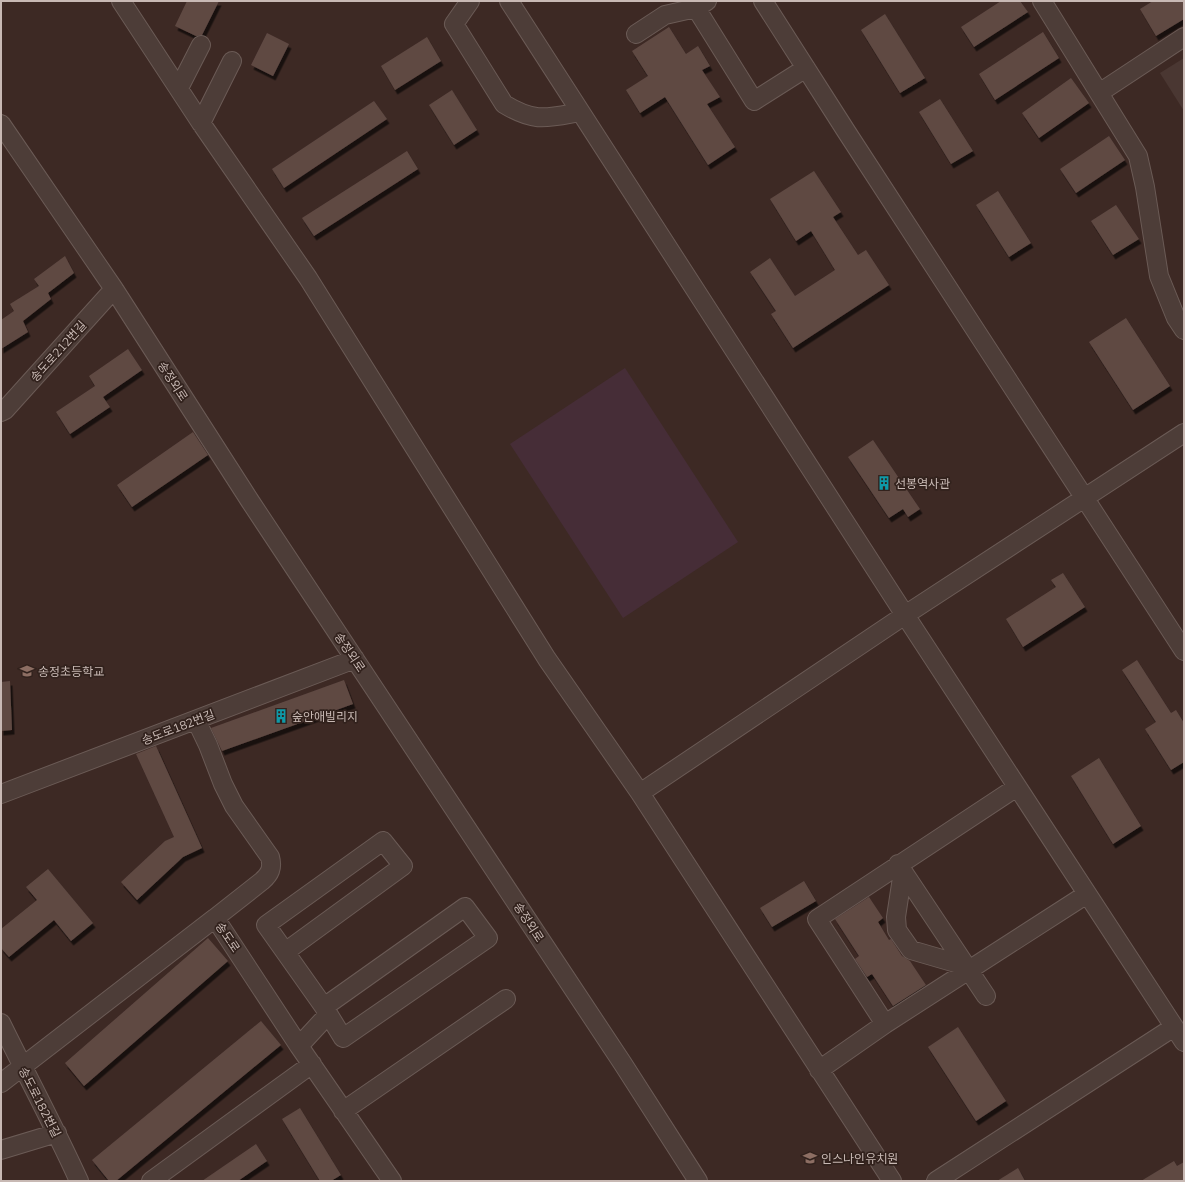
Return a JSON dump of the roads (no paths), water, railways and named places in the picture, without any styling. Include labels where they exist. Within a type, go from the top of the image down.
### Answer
[{"type":"street","points":[[121,1],[201,123],[308,278],[547,659],[640,793],[892,1181]]},
{"type":"street","points":[[470,1],[454,24],[504,104],[515,111],[532,118],[546,118],[580,112]]},
{"type":"street","points":[[509,1],[905,616],[1184,1042]]},
{"type":"street","points":[[762,1],[1184,651]]},
{"type":"street","points":[[1042,1],[1138,156],[1145,187],[1158,276],[1176,318],[1184,330]]},
{"type":"street","points":[[636,34],[665,15],[702,4],[754,101],[806,68]]},
{"type":"street","points":[[1099,93],[1184,37]]},
{"type":"street","points":[[179,88],[201,45]]},
{"type":"street","points":[[201,123],[232,61]]},
{"type":"street","name":"송정외로","points":[[1,124],[114,289],[245,494],[623,1064],[698,1181]]},
{"type":"street","name":"송도로212번길","points":[[1,412],[5,410],[114,289]]},
{"type":"street","points":[[640,793],[905,616],[1184,433]]},
{"type":"street","name":"송도로182번길","points":[[1,794],[355,659]]},
{"type":"street","points":[[196,720],[208,745],[228,795],[234,806],[270,857],[272,864],[265,879],[215,918]]},
{"type":"street","points":[[885,1024],[816,919],[901,868],[1017,787]]},
{"type":"street","points":[[285,952],[403,866],[383,841],[266,925],[327,1013],[343,1038],[488,938],[465,907],[327,1013],[324,1020],[299,1046]]},
{"type":"street","points":[[901,868],[986,996]]},
{"type":"street","points":[[901,868],[896,917],[897,930],[911,950],[968,968]]},
{"type":"street","points":[[819,1070],[968,968],[1088,894]]},
{"type":"street","name":"송도로","points":[[1,1083],[215,918],[299,1046],[392,1181]]},
{"type":"street","points":[[343,1111],[506,999]]},
{"type":"street","name":"송도로182번길","points":[[1,1023],[57,1133],[79,1181]]},
{"type":"street","points":[[936,1181],[1174,1027]]},
{"type":"street","points":[[151,1181],[312,1064]]},
{"type":"street","points":[[1,1150],[57,1133]]},
{"type":"place","name":"선봉역사관","points":[[884,483]]},
{"type":"place","name":"송정초등학교","points":[[27,671]]},
{"type":"place","name":"숲안애빌리지","points":[[281,716]]},
{"type":"place","name":"인스나인유치원","points":[[810,1158]]}]
